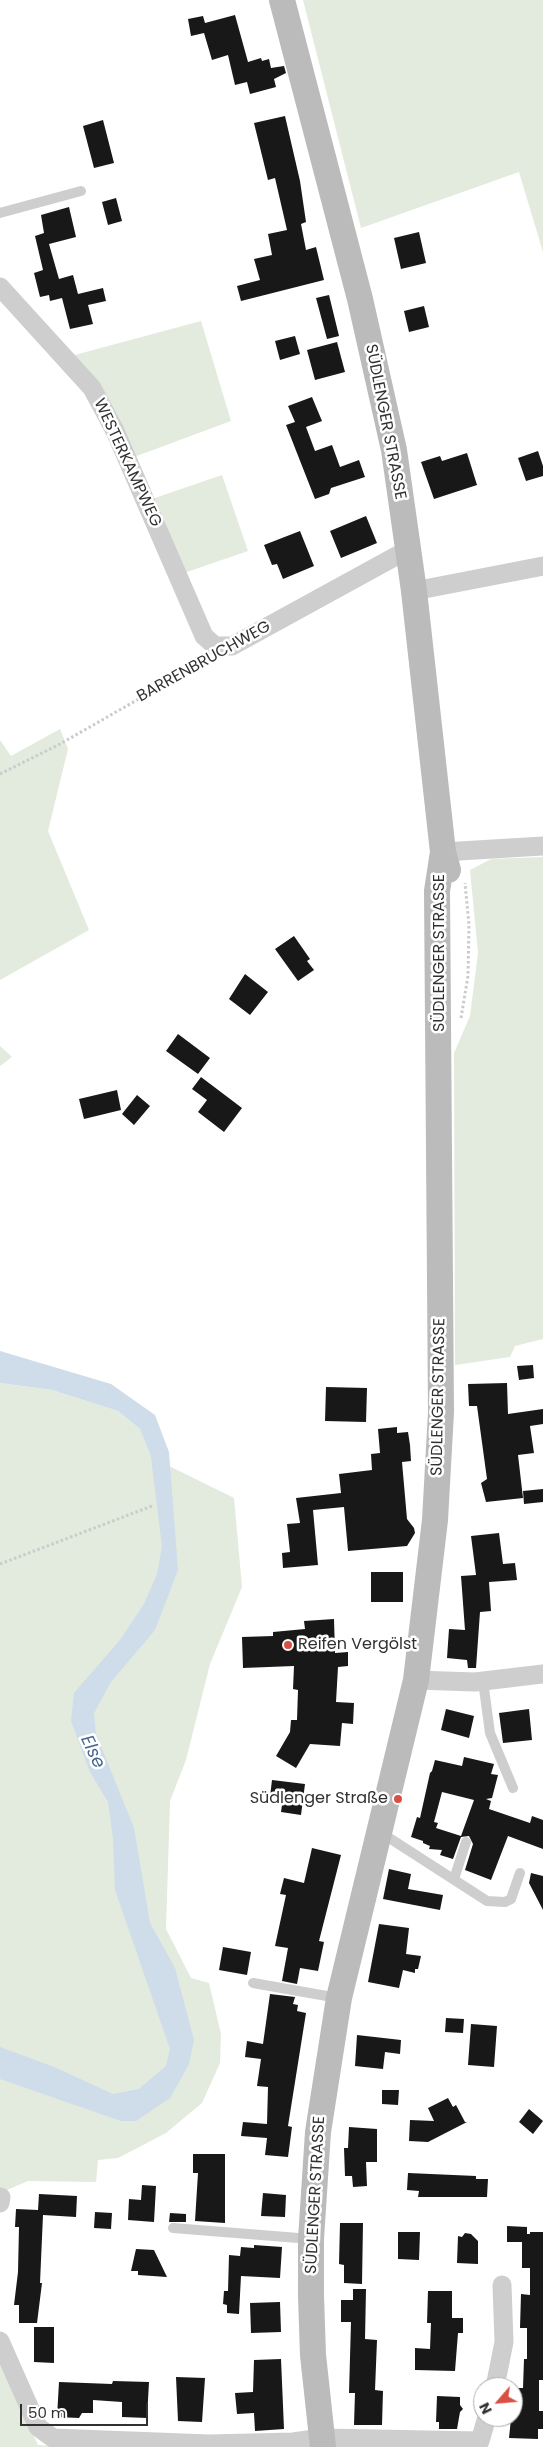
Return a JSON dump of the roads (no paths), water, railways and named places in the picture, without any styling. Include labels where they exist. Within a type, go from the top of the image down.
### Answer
[{"type":"main road","name":"SÜDLENGER STRASSE","points":[[282,0],[360,299],[394,450],[451,852],[437,892],[440,1054],[441,1412],[435,1520],[416,1680],[339,1998],[318,2132],[310,2239],[314,2355],[322,2443]]},
{"type":"street","name":"WESTERKAMPWEG","points":[[0,287],[92,388],[115,431],[204,636],[215,646],[232,646]]},
{"type":"street","name":"BARRENBRUCHWEG","points":[[232,646],[398,554],[409,553]]},
{"type":"street","points":[[414,591],[543,566]]},
{"type":"street","points":[[451,852],[543,846]]},
{"type":"street","points":[[416,1680],[483,1681],[543,1674]]},
{"type":"street","points":[[497,2377],[504,2342],[502,2285]]},
{"type":"street","points":[[0,2342],[38,2427],[53,2438],[110,2444],[210,2445],[293,2442],[480,2441],[484,2427]]},
{"type":"lane","points":[[0,213],[81,191]]},
{"type":"lane","points":[[483,1681],[490,1733],[513,1788]]},
{"type":"lane","points":[[380,1831],[487,1901],[505,1902],[511,1899],[520,1872]]},
{"type":"lane","points":[[454,1879],[466,1842]]},
{"type":"lane","points":[[253,1984],[339,1998]]},
{"type":"lane","points":[[173,2228],[310,2239]]},
{"type":"water","name":"Else","points":[[0,1351],[111,1384],[155,1415],[169,1452],[178,1570],[155,1630],[111,1682],[94,1713],[96,1734],[134,1828],[150,1923],[175,1968],[194,2040],[189,2064],[170,2098],[136,2121],[121,2121],[0,2079],[0,2047],[54,2067],[113,2094],[139,2089],[166,2066],[170,2049],[115,1890],[113,1838],[108,1802],[90,1772],[71,1721],[74,1693],[120,1640],[144,1604],[157,1574],[162,1547],[151,1457],[140,1429],[118,1411],[52,1390],[0,1383]]},
{"type":"place","name":"Reifen Vergölst","points":[[288,1645]]},
{"type":"place","name":"Südlenger Straße","points":[[398,1799]]}]
